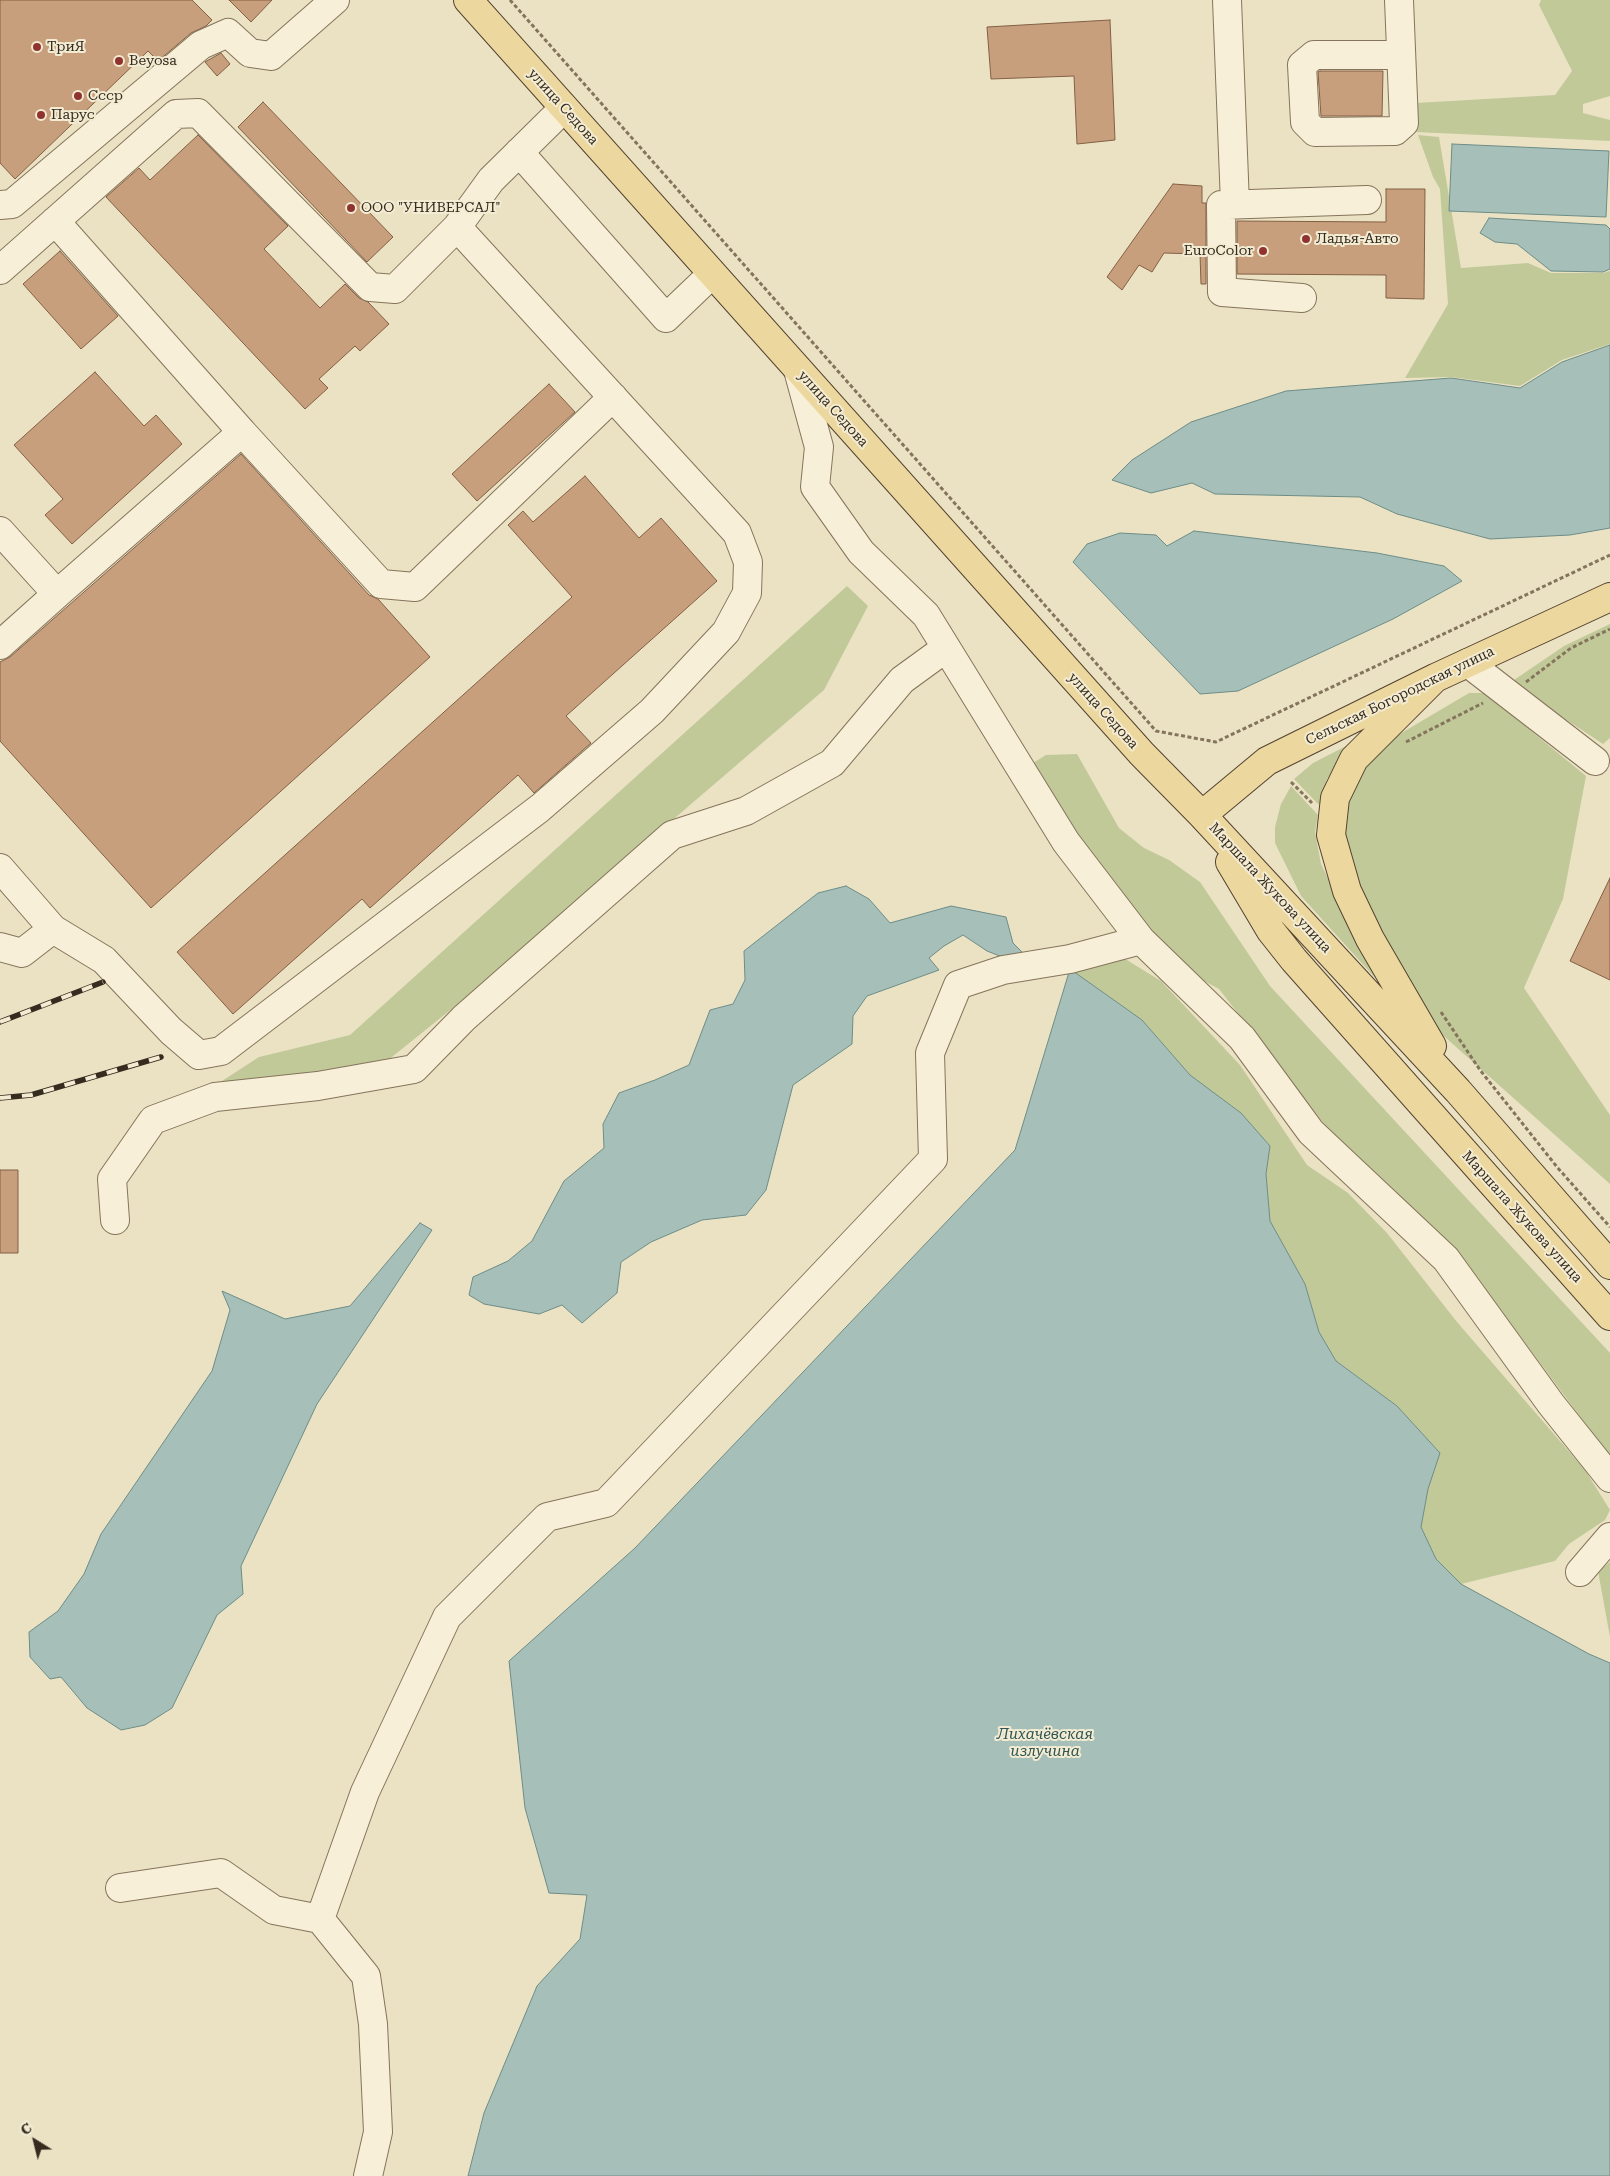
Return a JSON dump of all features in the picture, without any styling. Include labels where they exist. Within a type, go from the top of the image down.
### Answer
[{"type":"main road","name":"улица Седова","points":[[468,0],[1142,754],[1202,815]]},
{"type":"main road","name":"Сельская Богородская улица","points":[[1202,815],[1267,760],[1435,678],[1610,597]]},
{"type":"main road","points":[[1435,678],[1354,759],[1335,798],[1331,835],[1347,891],[1370,940],[1458,1091]]},
{"type":"main road","name":"Маршала Жукова улица","points":[[1202,815],[1458,1091],[1610,1265]]},
{"type":"main road","name":"Маршала Жукова улица","points":[[1202,815],[1271,931],[1294,960],[1610,1316]]},
{"type":"lane","points":[[0,205],[12,204],[201,44],[228,33],[250,53],[271,56],[335,0]]},
{"type":"lane","points":[[1227,0],[1235,204]]},
{"type":"lane","points":[[1399,0],[1404,123],[1395,131],[1316,132],[1305,122],[1302,65],[1314,55],[1401,55]]},
{"type":"lane","points":[[0,270],[176,114],[198,113],[370,287],[395,289],[457,226],[491,180],[564,108]]},
{"type":"lane","points":[[520,152],[666,318],[712,274]]},
{"type":"lane","points":[[1302,298],[1222,292],[1221,205],[1367,200]]},
{"type":"lane","points":[[55,221],[242,432],[381,584],[415,587],[613,397]]},
{"type":"lane","points":[[0,868],[53,929],[104,960],[171,1030],[199,1055],[221,1051],[540,808],[652,711],[726,632],[747,593],[748,562],[737,533],[457,226]]},
{"type":"lane","points":[[798,370],[819,447],[815,487],[861,552],[926,615],[1066,842],[1141,940],[1242,1038],[1310,1132],[1446,1258],[1551,1404],[1610,1478]]},
{"type":"lane","points":[[0,645],[242,432]]},
{"type":"lane","points":[[0,531],[57,594]]},
{"type":"lane","points":[[115,1220],[112,1179],[153,1120],[215,1097],[318,1086],[414,1069],[464,1018],[672,835],[746,811],[832,763],[902,680],[946,648]]},
{"type":"lane","points":[[1468,663],[1595,761]]},
{"type":"lane","points":[[0,948],[22,953],[53,929]]},
{"type":"lane","points":[[320,1919],[365,1792],[447,1617],[546,1517],[606,1503],[934,1158],[930,1052],[958,985],[1003,970],[1070,959],[1141,940]]},
{"type":"lane","points":[[1580,1572],[1610,1537]]},
{"type":"lane","points":[[120,1888],[221,1873],[274,1910],[320,1919],[366,1976],[373,2024],[378,2132],[368,2176]]},
{"type":"path","points":[[510,0],[1156,731],[1216,742],[1610,555]]},
{"type":"path","points":[[1402,745],[1409,739],[1524,684],[1571,648],[1610,629]]},
{"type":"path","points":[[1292,782],[1312,804]]},
{"type":"path","points":[[1437,1006],[1480,1070],[1557,1167],[1610,1227]]},
{"type":"green space","points":[[1541,0],[1610,0],[1610,96],[1583,104],[1583,113],[1610,120],[1610,141],[1416,132],[1416,103],[1555,95],[1572,71],[1539,5]]},
{"type":"green space","points":[[1418,135],[1439,137],[1461,268],[1528,263],[1551,273],[1603,273],[1610,271],[1610,344],[1562,360],[1520,386],[1451,377],[1405,378],[1448,304],[1440,189],[1433,177]]},
{"type":"green space","points":[[847,586],[868,606],[824,690],[464,999],[382,1065],[205,1092],[259,1057],[350,1035]]},
{"type":"green space","points":[[1610,624],[1610,738],[1603,744],[1526,693],[1514,680],[1564,646]]},
{"type":"green space","points":[[1469,693],[1485,693],[1586,776],[1563,899],[1524,988],[1610,1115],[1610,1184],[1428,1022],[1341,854],[1337,826],[1363,769],[1398,735]]},
{"type":"green space","points":[[1354,742],[1327,779],[1319,805],[1294,779],[1313,763]]},
{"type":"green space","points":[[1077,754],[1119,828],[1144,848],[1169,860],[1200,882],[1270,986],[1610,1353],[1610,1457],[1454,1247],[1325,1125],[1219,989],[1180,968],[1143,926],[1028,766],[1046,755]]},
{"type":"green space","points":[[1291,786],[1318,815],[1315,832],[1321,864],[1377,980],[1301,896],[1275,843],[1275,827],[1281,804]]},
{"type":"green space","points":[[1122,957],[1161,981],[1240,1065],[1307,1165],[1348,1193],[1387,1233],[1457,1322],[1585,1470],[1610,1510],[1605,1520],[1569,1544],[1555,1561],[1461,1584],[1436,1559],[1421,1527],[1428,1489],[1440,1453],[1397,1406],[1336,1361],[1319,1332],[1305,1284],[1270,1221],[1266,1174],[1270,1146],[1241,1113],[1190,1075],[1142,1020],[1070,969]]},
{"type":"green space","points":[[1610,1562],[1610,1637],[1598,1571]]},
{"type":"water","points":[[1452,144],[1609,151],[1606,217],[1449,211]]},
{"type":"water","points":[[1489,218],[1606,225],[1610,229],[1610,269],[1603,272],[1551,271],[1517,244],[1495,242],[1480,233]]},
{"type":"water","points":[[1610,345],[1610,528],[1570,535],[1490,539],[1397,514],[1360,497],[1215,494],[1192,483],[1151,493],[1112,480],[1132,460],[1191,422],[1286,391],[1451,378],[1520,388],[1562,362]]},
{"type":"water","points":[[1194,531],[1377,553],[1444,566],[1462,581],[1393,619],[1238,691],[1200,694],[1073,562],[1087,544],[1120,533],[1156,535],[1167,546]]},
{"type":"water","points":[[846,886],[869,899],[890,923],[951,906],[1006,917],[1013,943],[1025,955],[1020,964],[987,951],[963,935],[944,946],[929,958],[939,970],[867,996],[853,1016],[852,1044],[793,1085],[766,1190],[746,1215],[702,1220],[651,1242],[621,1262],[617,1293],[582,1323],[562,1305],[539,1314],[484,1304],[469,1295],[473,1277],[508,1261],[532,1241],[564,1181],[604,1148],[603,1124],[619,1093],[689,1065],[710,1010],[733,1004],[745,980],[744,951],[818,893]]},
{"type":"water","name":"Лихачёвская излучина","points":[[1070,969],[1142,1020],[1190,1075],[1241,1113],[1270,1146],[1266,1174],[1270,1221],[1305,1284],[1319,1332],[1336,1361],[1397,1406],[1440,1453],[1428,1489],[1421,1527],[1436,1559],[1461,1584],[1589,1654],[1610,1663],[1610,2176],[468,2176],[484,2113],[537,1986],[580,1939],[587,1895],[549,1893],[525,1808],[509,1661],[635,1548],[1015,1150]]},
{"type":"water","points":[[420,1223],[432,1230],[317,1404],[241,1566],[243,1594],[217,1615],[172,1708],[145,1725],[121,1730],[87,1708],[61,1677],[50,1679],[30,1657],[29,1632],[58,1611],[84,1574],[101,1534],[212,1371],[230,1310],[222,1291],[285,1319],[350,1306]]},
{"type":"building","name":"Парус","points":[[0,0],[192,0],[212,20],[206,26],[191,33],[158,61],[148,51],[15,179],[0,163]]},
{"type":"building","points":[[229,0],[272,0],[251,22]]},
{"type":"building","points":[[1110,20],[1115,140],[1077,144],[1074,76],[991,79],[987,27]]},
{"type":"building","points":[[221,53],[230,64],[217,76],[205,62]]},
{"type":"building","points":[[1383,71],[1382,116],[1321,116],[1318,72]]},
{"type":"building","points":[[263,102],[393,237],[367,262],[238,127]]},
{"type":"building","points":[[198,135],[288,226],[264,249],[320,308],[345,284],[359,298],[368,302],[389,324],[360,351],[355,346],[319,379],[328,388],[305,409],[106,197],[139,168],[150,180]]},
{"type":"building","points":[[1173,184],[1202,186],[1202,203],[1206,203],[1206,284],[1201,284],[1200,254],[1164,253],[1152,272],[1139,265],[1122,290],[1107,277]]},
{"type":"building","points":[[1386,189],[1425,189],[1424,299],[1386,298],[1386,275],[1237,274],[1237,221],[1386,222]]},
{"type":"building","points":[[60,251],[118,316],[81,349],[23,284]]},
{"type":"building","points":[[95,372],[144,426],[156,415],[182,444],[72,544],[45,515],[63,499],[14,445]]},
{"type":"building","points":[[549,384],[575,412],[477,501],[452,474]]},
{"type":"building","points":[[241,454],[369,595],[378,599],[430,657],[151,908],[0,741],[0,662],[10,657]]},
{"type":"building","points":[[585,476],[639,538],[661,518],[717,581],[566,716],[591,743],[534,793],[518,775],[370,908],[362,899],[233,1014],[177,952],[572,597],[508,525],[523,511],[533,522]]},
{"type":"building","points":[[1610,878],[1610,980],[1570,961]]},
{"type":"building","points":[[0,1170],[18,1170],[18,1253],[0,1253]]},
{"type":"railway","points":[[0,1022],[103,982]]},
{"type":"railway","points":[[0,1098],[31,1095],[161,1057]]},
{"type":"place","name":"ТриЯ","points":[[37,47]]},
{"type":"place","name":"Beyosa","points":[[119,61]]},
{"type":"place","name":"Ссср","points":[[78,96]]},
{"type":"place","name":"Парус","points":[[41,115]]},
{"type":"place","name":"ООО \"УНИВЕРСАЛ\"","points":[[351,208]]},
{"type":"place","name":"Ладья-Авто","points":[[1306,239]]},
{"type":"place","name":"EuroColor","points":[[1263,251]]}]
